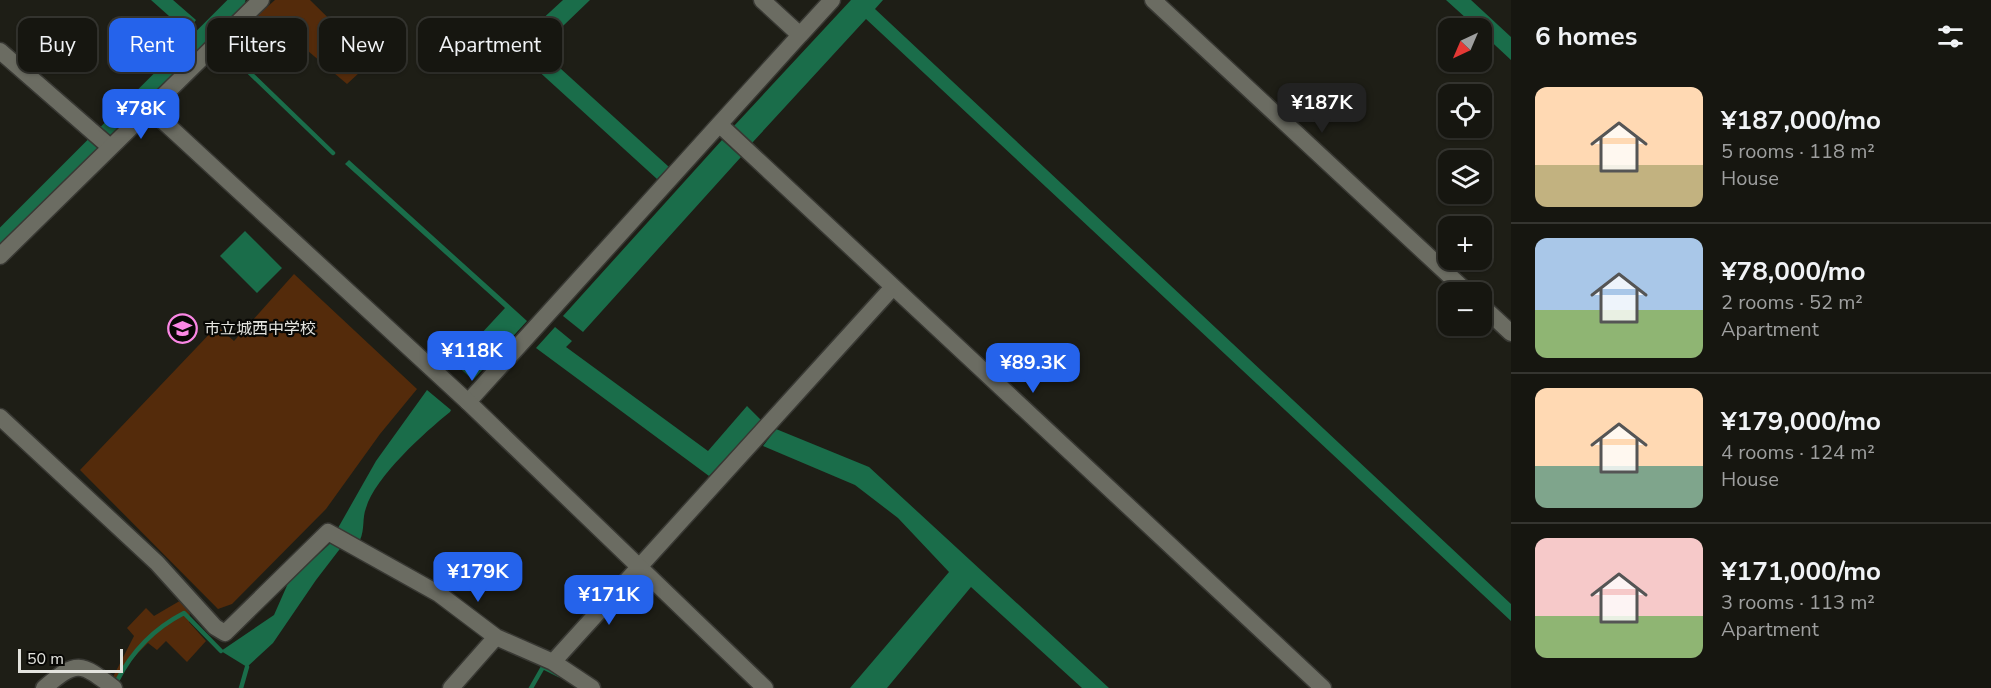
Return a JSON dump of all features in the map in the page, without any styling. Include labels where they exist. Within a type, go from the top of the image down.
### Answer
[{"type":"street","points":[[0,256],[103,141],[149,108],[261,0]]},
{"type":"street","points":[[762,0],[800,35]]},
{"type":"street","points":[[468,402],[832,0]]},
{"type":"street","points":[[1153,0],[1456,282]]},
{"type":"street","points":[[0,51],[103,141]]},
{"type":"street","points":[[149,108],[468,402],[765,688]]},
{"type":"street","points":[[720,125],[1323,688]]},
{"type":"street","points":[[553,662],[893,287]]},
{"type":"street","points":[[1492,315],[1511,333]]},
{"type":"street","points":[[0,417],[157,563],[214,627],[225,633],[328,532],[439,594],[496,637],[553,662],[592,688]]},
{"type":"street","points":[[451,688],[496,637]]},
{"type":"street","points":[[44,688],[67,669],[80,667],[96,674],[114,688]]},
{"type":"shaded area","points":[[151,0],[173,0],[194,18],[171,18]]},
{"type":"shaded area","points":[[275,0],[310,0],[328,18],[319,18],[319,60],[307,50],[307,18],[255,18]]},
{"type":"shaded area","points":[[563,0],[590,0],[562,27],[562,18],[543,18]]},
{"type":"shaded area","points":[[851,0],[883,0],[875,9],[1511,604],[1511,621],[866,19],[752,143],[734,126]]},
{"type":"shaded area","points":[[1446,0],[1471,0],[1490,18],[1466,18]]},
{"type":"shaded area","points":[[1492,19],[1511,37],[1511,60],[1492,42]]},
{"type":"shaded area","points":[[562,70],[669,167],[657,179],[539,72],[562,72]]},
{"type":"shaded area","points":[[333,72],[360,72],[347,84]]},
{"type":"shaded area","points":[[722,140],[741,157],[583,332],[563,316]]},
{"type":"shaded area","points":[[349,160],[527,321],[473,380],[454,363],[505,308],[345,164]]},
{"type":"shaded area","points":[[245,231],[282,268],[257,293],[220,256]]},
{"type":"shaded area","points":[[294,274],[417,389],[380,434],[326,509],[232,604],[218,609],[80,470],[217,326],[234,341]]},
{"type":"shaded area","points":[[555,327],[572,341],[566,347],[708,451],[747,406],[761,420],[709,476],[536,348]]},
{"type":"shaded area","points":[[427,390],[451,410],[402,456],[379,483],[366,508],[360,540],[349,537],[273,643],[247,667],[221,651],[274,615],[289,581],[333,541],[376,461]]},
{"type":"shaded area","points":[[776,429],[869,467],[1109,688],[1082,688],[971,587],[887,688],[850,688],[949,572],[898,518],[855,485],[763,446]]},
{"type":"shaded area","points":[[183,599],[190,612],[189,622],[206,641],[187,662],[166,641],[157,650],[148,643],[129,662],[118,682],[112,679],[134,636],[127,628],[146,608],[154,616]]},
{"type":"waterway","points":[[0,238],[238,0]]},
{"type":"waterway","points":[[249,72],[333,153]]},
{"type":"waterway","points":[[117,681],[129,660],[144,642],[163,626],[184,613],[221,651]]},
{"type":"waterway","points":[[241,688],[247,667]]},
{"type":"waterway","points":[[531,688],[543,667],[559,675]]},
{"type":"place","name":"市立城西中学校","points":[[183,329]]}]
